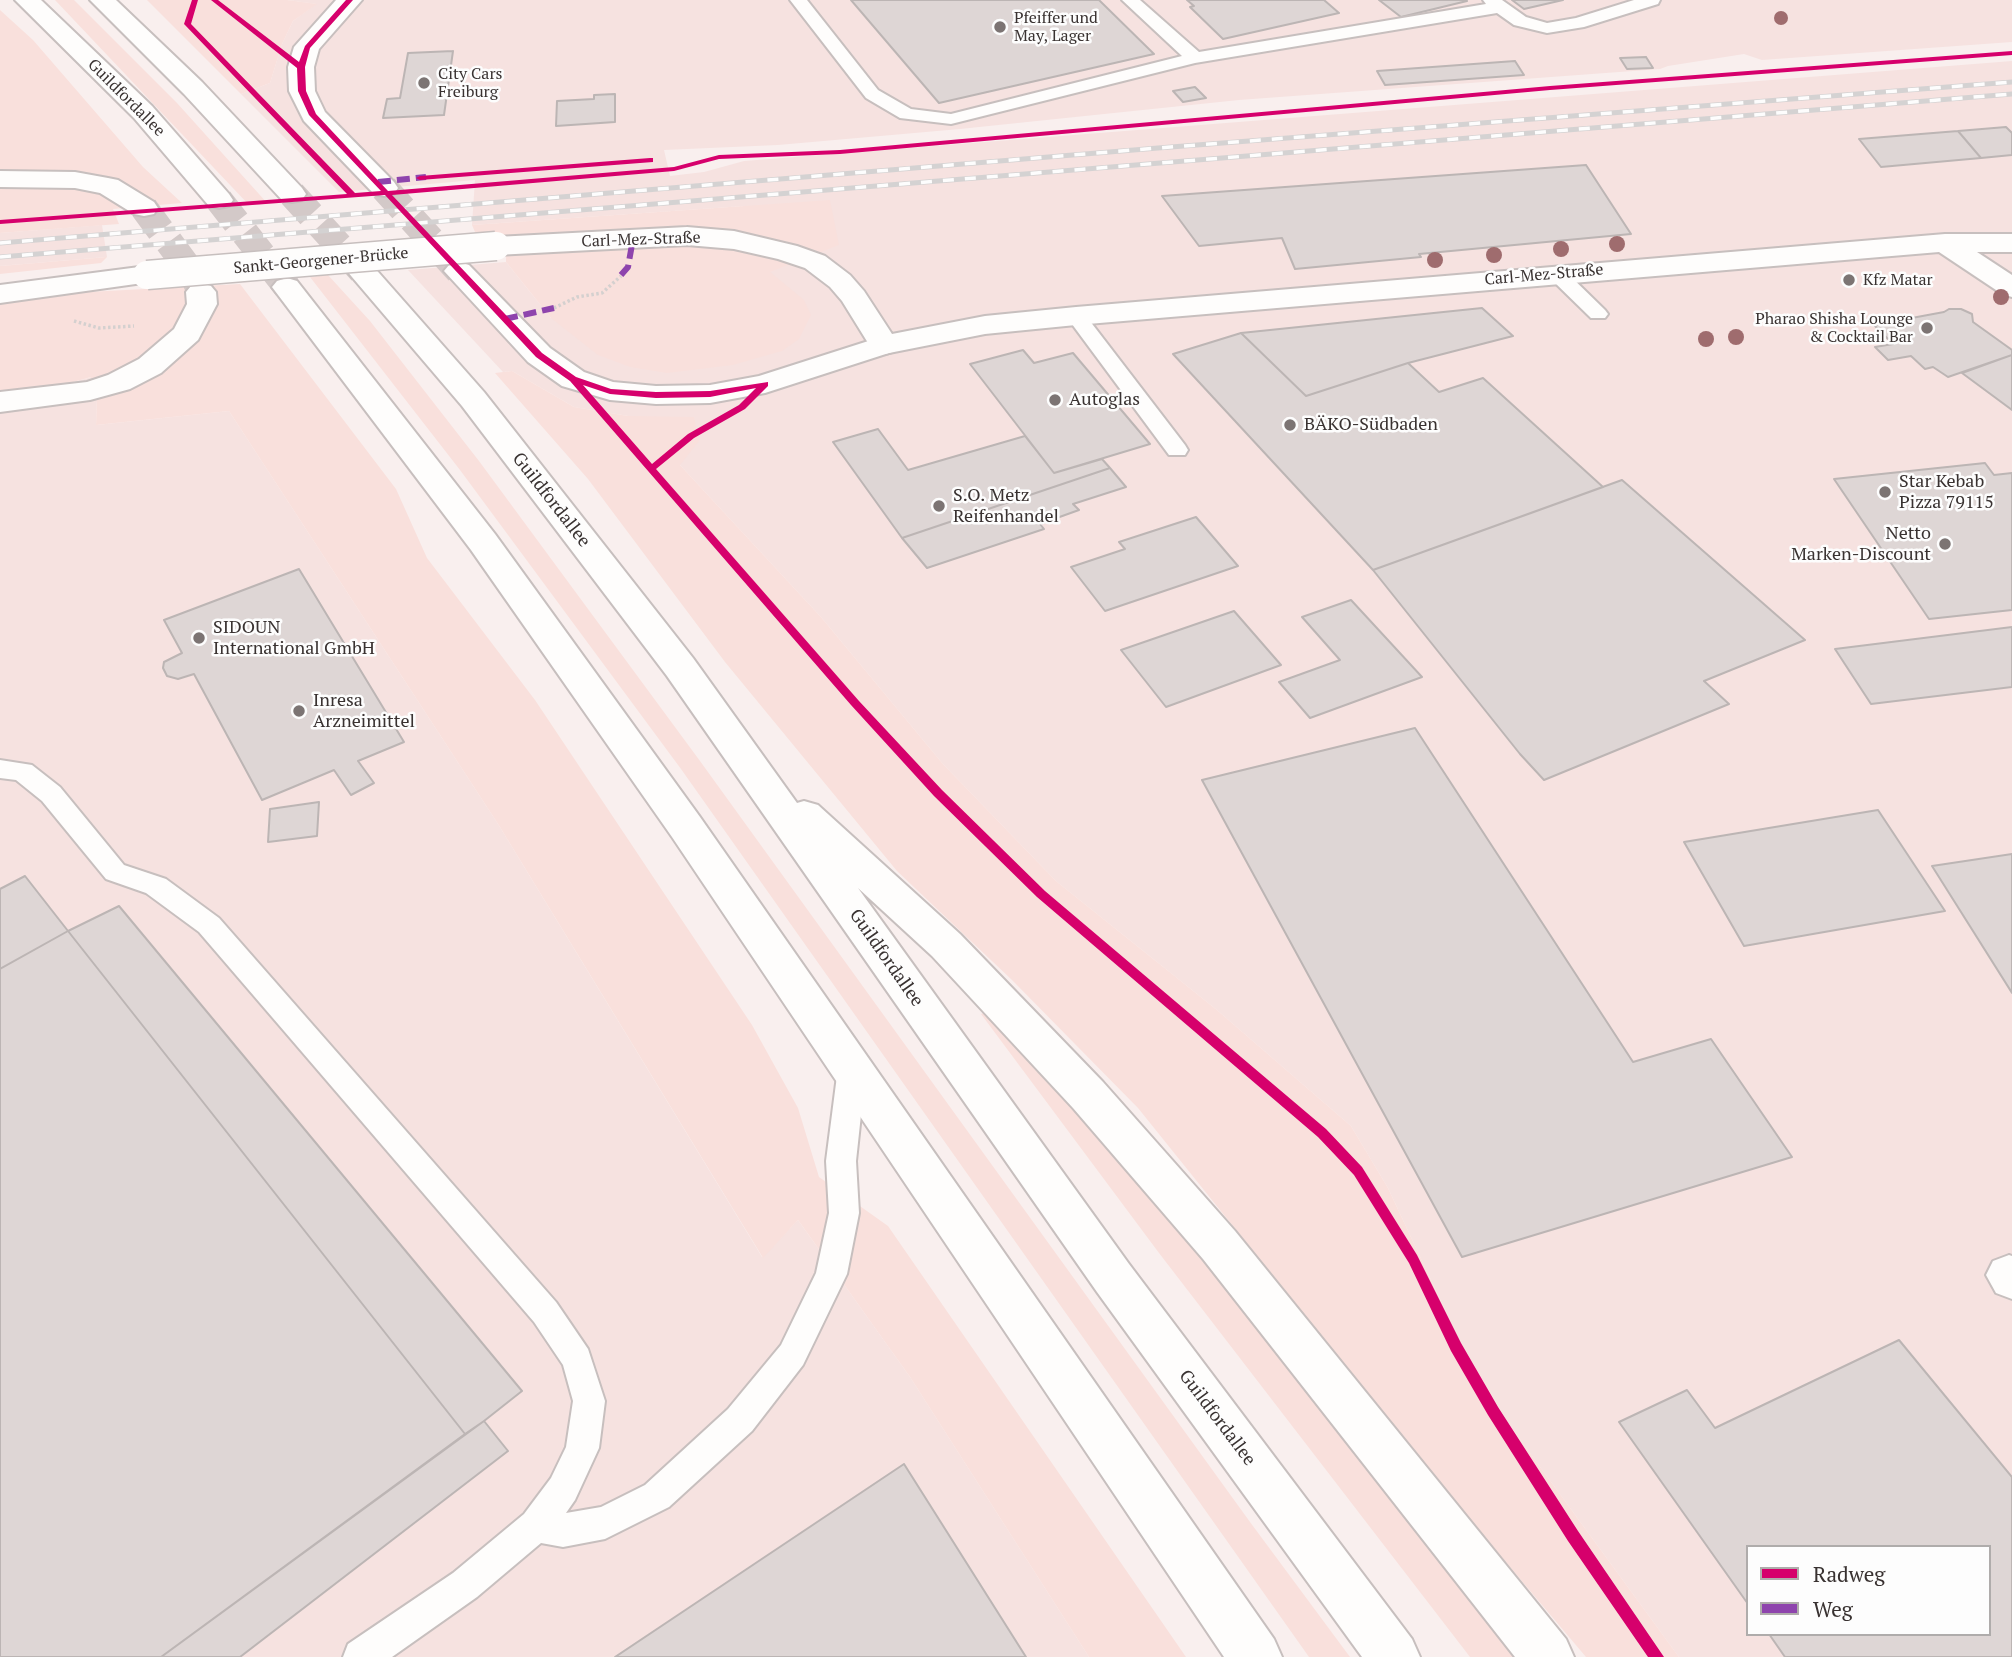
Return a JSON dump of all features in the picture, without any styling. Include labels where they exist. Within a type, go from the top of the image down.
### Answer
[{"type":"main road","name":"Guildfordallee","points":[[27,0],[143,112],[219,200]]},
{"type":"main road","points":[[102,0],[193,88],[292,194]]},
{"type":"main road","points":[[350,0],[307,47],[300,67],[302,91],[313,115],[384,188]]},
{"type":"main road","points":[[0,179],[75,180],[108,186],[144,208]]},
{"type":"main road","name":"Carl-Mez-Straße","points":[[496,246],[687,236],[734,240],[787,252],[815,262],[840,281],[854,297],[884,345],[985,325],[1076,316],[1944,243],[2012,243]]},
{"type":"main road","points":[[1944,243],[2012,288]]},
{"type":"main road","name":"Sankt-Georgener-Brücke","points":[[0,295],[147,275],[496,246]]},
{"type":"main road","name":"Guildfordallee","points":[[362,271],[473,399],[680,667],[1113,1278],[1394,1657]]},
{"type":"main road","points":[[459,271],[539,355],[573,379],[610,391],[656,396],[710,394],[765,384],[884,345]]},
{"type":"main road","points":[[287,287],[483,542],[686,827],[1256,1657]]},
{"type":"main road","points":[[0,402],[90,391],[119,382],[150,366],[187,334],[202,304],[201,292]]},
{"type":"main road","points":[[748,764],[946,945],[1088,1095],[1219,1245],[1548,1657]]},
{"type":"lane","points":[[798,0],[872,93],[906,114],[951,119],[1195,58],[1495,3],[1520,21],[1547,28],[1578,23],[1652,0]]},
{"type":"lane","points":[[1130,0],[1195,58]]},
{"type":"lane","points":[[1557,274],[1598,314]]},
{"type":"lane","points":[[1076,316],[1177,450]]},
{"type":"lane","points":[[0,769],[23,772],[51,794],[116,872],[156,886],[209,925],[545,1312],[577,1359],[589,1401],[582,1448],[563,1489],[536,1526],[465,1585],[361,1657]]},
{"type":"lane","points":[[536,1526],[563,1530],[605,1523],[657,1496],[740,1420],[792,1356],[831,1274],[844,1213],[841,1161],[852,1068]]},
{"type":"path","points":[[554,308],[577,297],[602,293],[621,275]]},
{"type":"path","points":[[70,317],[81,325],[99,328],[136,326]]},
{"type":"shaded area","points":[[55,0],[74,0],[177,103],[268,204],[249,205]]},
{"type":"shaded area","points":[[147,0],[287,0],[317,4],[293,21],[282,44],[270,83],[241,94]]},
{"type":"shaded area","points":[[287,0],[2012,0],[2012,42],[1762,60],[1744,54],[1660,69],[1239,100],[778,145],[664,150],[670,176],[704,172],[744,161],[2012,61],[2012,1657],[1679,1657],[1508,1423],[1459,1340],[1388,1188],[1351,1126],[1217,1010],[1056,881],[943,764],[821,617],[680,465],[628,416],[574,407],[512,371],[503,372],[408,270],[506,262],[551,318],[770,272],[745,206],[472,225],[475,180],[339,192],[241,94],[270,83],[282,44],[293,21],[316,4]]},
{"type":"shaded area","points":[[0,10],[33,40],[143,167],[182,203],[113,209],[119,224],[0,233]]},
{"type":"shaded area","points":[[830,200],[839,245],[770,272],[804,300],[811,315],[799,339],[782,351],[733,365],[667,373],[630,367],[598,355],[551,318],[506,262],[506,256],[481,233],[475,232],[472,225]]},
{"type":"shaded area","points":[[102,225],[107,257],[0,266],[0,233]]},
{"type":"shaded area","points":[[107,257],[101,263],[0,274],[0,266]]},
{"type":"shaded area","points":[[328,275],[370,321],[479,461],[1350,1657],[1309,1657],[681,769],[460,470],[310,277]]},
{"type":"shaded area","points":[[240,284],[396,489],[427,558],[535,700],[752,1025],[798,1108],[819,1177],[888,1226],[1186,1657],[1089,1657],[910,1377],[798,1220],[763,1258],[498,824],[229,411],[96,425],[97,399],[91,377],[66,384],[0,392],[0,303],[49,294]]},
{"type":"shaded area","points":[[512,371],[574,407],[628,416],[694,417],[699,441],[680,465],[821,617],[943,764],[1056,881],[1217,1010],[1351,1126],[1388,1188],[1459,1340],[1508,1423],[1679,1657],[1586,1657],[1454,1501],[1138,1108],[1012,980],[897,871],[725,662],[588,479],[495,373]]},
{"type":"shaded area","points":[[92,377],[97,399],[96,425],[229,411],[498,824],[762,1257],[798,1220],[910,1377],[1089,1657],[0,1657],[0,392],[66,384]]},
{"type":"shaded area","points":[[987,1012],[1044,1066],[1195,1250],[1515,1657],[1470,1657],[1159,1253],[981,1014]]},
{"type":"building","name":"Pfeiffer und May, Lager","points":[[851,0],[1099,0],[1154,54],[939,103]]},
{"type":"building","points":[[1187,0],[1324,0],[1339,13],[1223,39],[1190,7],[1194,6]]},
{"type":"building","points":[[1379,0],[1466,0],[1467,1],[1401,17]]},
{"type":"building","points":[[1512,0],[1563,0],[1524,9]]},
{"type":"building","points":[[453,51],[444,115],[383,118],[387,99],[400,98],[408,53]]},
{"type":"building","points":[[1646,57],[1653,68],[1627,69],[1620,58]]},
{"type":"building","points":[[1515,61],[1524,75],[1385,85],[1377,71]]},
{"type":"building","points":[[1195,87],[1206,98],[1183,102],[1173,91]]},
{"type":"building","points":[[615,94],[615,122],[556,126],[557,101],[594,99],[594,95]]},
{"type":"building","points":[[2006,127],[2012,133],[2012,155],[1981,158],[1958,131]]},
{"type":"building","points":[[1958,131],[1981,158],[1881,167],[1859,139]]},
{"type":"building","points":[[1586,165],[1631,234],[1295,269],[1282,238],[1199,246],[1162,196]]},
{"type":"building","points":[[1482,308],[1513,336],[1408,363],[1306,396],[1241,333]]},
{"type":"building","points":[[1949,309],[1961,309],[1972,314],[1973,322],[2012,350],[2012,355],[1948,377],[1933,367],[1925,369],[1911,356],[1888,360],[1875,347],[1893,344],[1874,325]]},
{"type":"building","points":[[1241,333],[1306,396],[1408,363],[1439,392],[1483,378],[1603,487],[1373,570],[1173,354]]},
{"type":"building","name":"Autoglas","points":[[1023,350],[1034,363],[1073,353],[1150,444],[1054,473],[970,364]]},
{"type":"building","points":[[2012,355],[2012,410],[1962,373]]},
{"type":"building","name":"S.O. Metz Reifenhandel","points":[[878,429],[908,470],[1025,436],[1054,473],[1102,459],[1110,468],[902,538],[833,442]]},
{"type":"building","name":"Netto Marken-Discount","points":[[1985,463],[1994,475],[2012,473],[2012,610],[1929,619],[1834,479]]},
{"type":"building","points":[[1110,468],[1126,487],[1073,504],[1079,510],[1040,524],[1044,529],[927,568],[902,538]]},
{"type":"building","points":[[1622,480],[1805,640],[1704,681],[1729,704],[1544,780],[1520,754],[1373,570]]},
{"type":"building","points":[[1196,517],[1238,566],[1105,611],[1071,567],[1125,549],[1119,542]]},
{"type":"building","name":"Inresa Arzneimittel","points":[[299,569],[404,742],[358,761],[374,783],[351,795],[334,770],[262,800],[194,674],[178,679],[167,676],[163,668],[164,662],[182,653],[164,620]]},
{"type":"building","points":[[1351,600],[1422,677],[1310,718],[1279,682],[1340,660],[1302,617]]},
{"type":"building","points":[[1234,611],[1281,665],[1166,707],[1121,650]]},
{"type":"building","points":[[2012,627],[2012,687],[1871,704],[1835,649]]},
{"type":"building","points":[[1415,728],[1633,1062],[1711,1039],[1792,1157],[1462,1257],[1202,780]]},
{"type":"building","points":[[319,802],[317,836],[268,842],[270,809]]},
{"type":"building","points":[[1878,810],[1945,911],[1744,946],[1684,842]]},
{"type":"building","points":[[2012,854],[2012,993],[1932,866]]},
{"type":"building","points":[[25,876],[68,931],[0,969],[0,889]]},
{"type":"building","points":[[119,906],[522,1391],[465,1434],[68,931]]},
{"type":"building","points":[[68,931],[465,1434],[161,1657],[0,1657],[0,969]]},
{"type":"building","points":[[1899,1340],[2012,1477],[2012,1657],[1785,1657],[1770,1636],[1991,1636],[1991,1545],[1746,1545],[1746,1601],[1619,1422],[1687,1390],[1715,1428]]},
{"type":"building","points":[[484,1421],[508,1451],[240,1657],[161,1657]]},
{"type":"building","points":[[904,1464],[1026,1657],[615,1657]]},
{"type":"tunnel","points":[[384,188],[459,271]]},
{"type":"tunnel","points":[[292,194],[362,271]]},
{"type":"tunnel","points":[[219,200],[287,287]]},
{"type":"tunnel","points":[[144,208],[194,276],[201,292]]},
{"type":"railway","points":[[0,243],[1158,148],[2012,82]]},
{"type":"railway","points":[[0,257],[2012,94]]},
{"type":"marked path","points":[[378,182],[426,177]]},
{"type":"marked path","points":[[621,275],[628,267],[633,239]]},
{"type":"marked path","points":[[505,319],[554,308]]},
{"type":"cycle path","points":[[195,0],[187,24],[353,195]]},
{"type":"cycle path","points":[[214,0],[301,67]]},
{"type":"cycle path","points":[[350,0],[307,47],[301,67],[302,91],[313,115],[539,355],[573,379],[610,391],[656,395],[710,394],[765,384]]},
{"type":"cycle path","points":[[0,222],[520,183],[674,169],[719,157],[840,152],[1550,88],[2012,53]]},
{"type":"cycle path","points":[[420,178],[650,160]]},
{"type":"cycle path","points":[[573,379],[855,703],[938,793],[1041,894],[1322,1133],[1358,1171],[1413,1259],[1456,1347],[1493,1411],[1573,1536],[1657,1657]]},
{"type":"cycle path","points":[[652,468],[691,436],[742,407],[765,384]]},
{"type":"place","name":"Pfeiffer und May, Lager","points":[[1000,27]]},
{"type":"place","name":"City Cars Freiburg","points":[[424,83]]},
{"type":"place","name":"Kfz Matar","points":[[1849,280]]},
{"type":"place","name":"Pharao Shisha Lounge & Cocktail Bar","points":[[1927,328]]},
{"type":"place","name":"Autoglas","points":[[1055,400]]},
{"type":"place","name":"BÄKO-Südbaden","points":[[1290,425]]},
{"type":"place","name":"Star Kebab Pizza 79115","points":[[1885,492]]},
{"type":"place","name":"S.O. Metz Reifenhandel","points":[[939,506]]},
{"type":"place","name":"Netto Marken-Discount","points":[[1945,544]]},
{"type":"place","name":"SIDOUN International GmbH","points":[[199,638]]},
{"type":"place","name":"Inresa Arzneimittel","points":[[299,711]]}]
